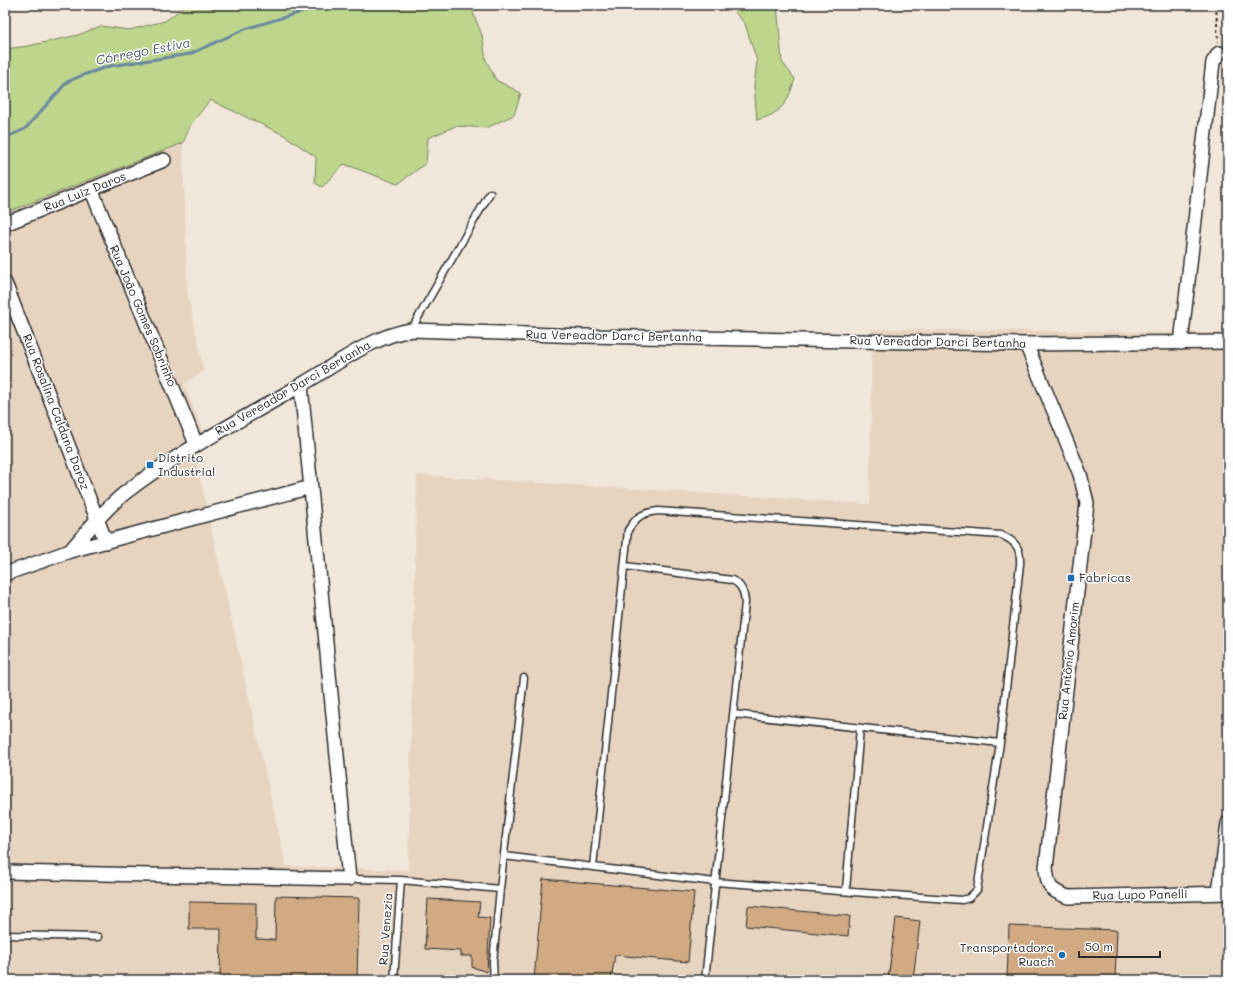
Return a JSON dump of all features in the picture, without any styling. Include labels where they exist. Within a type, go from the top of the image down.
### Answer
[{"type":"street","points":[[1181,342],[1213,62],[1223,52]]},
{"type":"street","name":"Rua Luiz Daros","points":[[5,224],[164,160]]},
{"type":"street","name":"Rua João Gomes Sobrinho","points":[[91,190],[196,444]]},
{"type":"street","name":"Rua Rosalina Caldana Daroz","points":[[5,283],[106,542]]},
{"type":"street","name":"Rua Vereador Darci Bertanha","points":[[70,551],[97,520],[125,493],[196,444],[301,386],[378,340],[393,333],[411,330],[592,336],[1026,344],[1228,342]]},
{"type":"street","name":"Rua Antônio Amorim","points":[[1026,344],[1080,474],[1087,503],[1046,868],[1047,883],[1054,892]]},
{"type":"street","points":[[5,872],[349,879],[301,386]]},
{"type":"street","name":"Rua Vereador Darci Bertanha","points":[[5,574],[70,551],[311,487]]},
{"type":"street","points":[[1224,893],[1228,823]]},
{"type":"street","name":"Rua Lupo Panelli","points":[[1054,892],[1068,897],[1224,893]]},
{"type":"lane","points":[[411,330],[490,193]]},
{"type":"lane","points":[[504,856],[593,867],[715,882],[846,890],[962,900],[974,894],[977,890],[1000,743],[1020,555],[1017,545],[1009,538],[1001,535],[658,511],[647,512],[635,519],[628,530],[593,867]]},
{"type":"lane","points":[[625,566],[732,580],[741,587],[744,592],[745,602],[705,980]]},
{"type":"lane","points":[[494,980],[493,962],[500,889],[524,678]]},
{"type":"lane","points":[[733,714],[1000,743]]},
{"type":"lane","points":[[846,890],[860,728]]},
{"type":"lane","points":[[349,879],[401,880],[500,889]]},
{"type":"lane","name":"Rua Venezia","points":[[394,980],[401,880]]},
{"type":"lane","points":[[5,935],[98,937]]},
{"type":"path","points":[[1216,5],[1223,52]]},
{"type":"shaded area","name":"Distrito Industrial","points":[[183,143],[187,291],[204,371],[184,384],[209,447],[195,456],[286,866],[408,870],[417,475],[870,504],[872,329],[1228,333],[1228,980],[5,980],[5,213]]},
{"type":"green space","points":[[184,5],[481,5],[473,13],[482,35],[486,60],[496,80],[521,93],[514,115],[486,128],[456,126],[428,138],[426,163],[398,184],[344,164],[322,187],[315,183],[316,157],[284,135],[210,100],[191,124],[183,143],[5,213],[5,49],[28,46],[78,35],[101,26],[129,30],[165,21],[184,7]]},
{"type":"green space","points":[[729,5],[777,5],[782,62],[795,79],[786,101],[778,111],[757,120],[754,86],[757,61],[745,24]]},
{"type":"building","points":[[543,879],[694,892],[688,962],[615,955],[611,980],[534,980]]},
{"type":"building","points":[[276,896],[359,898],[357,980],[220,980],[221,929],[189,929],[189,902],[256,903],[256,939],[275,940]]},
{"type":"building","points":[[428,899],[480,902],[478,917],[490,918],[487,972],[472,967],[472,956],[461,956],[461,951],[425,949]]},
{"type":"building","points":[[748,906],[850,916],[848,936],[746,926]]},
{"type":"building","points":[[896,918],[920,921],[913,980],[888,980]]},
{"type":"building","name":"Transportadora Ruach","points":[[1009,926],[1117,930],[1115,980],[1007,980]]},
{"type":"waterway","name":"Córrego Estiva","points":[[5,138],[25,129],[67,82],[83,75],[110,66],[190,54],[245,29],[325,5]]},
{"type":"place","name":"Distrito Industrial","points":[[150,465]]},
{"type":"place","name":"Fábricas","points":[[1071,578]]},
{"type":"place","name":"Transportadora Ruach","points":[[1062,955]]}]
